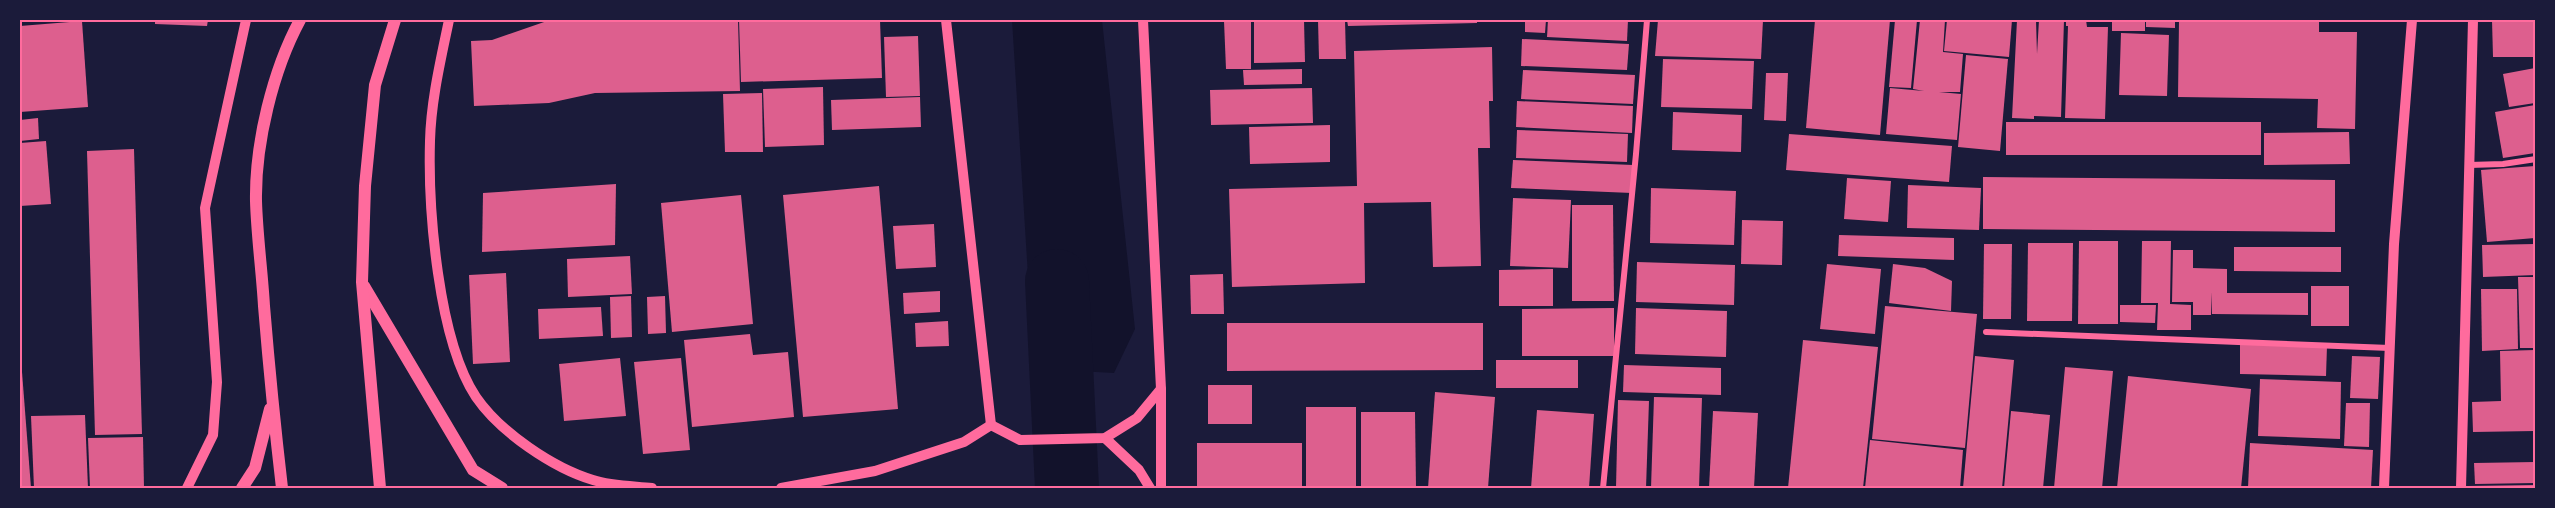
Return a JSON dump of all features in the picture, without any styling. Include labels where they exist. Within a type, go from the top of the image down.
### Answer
[{"type":"main road","points":[[282,489],[272,402],[256,200],[262,141],[269,103],[291,36],[300,20]]},
{"type":"main road","points":[[380,489],[362,282],[364,186],[375,85],[395,20]]},
{"type":"main road","points":[[362,282],[473,470],[502,489]]},
{"type":"main road","points":[[242,489],[255,468],[272,402]]},
{"type":"street","points":[[187,489],[213,435],[218,382],[206,208],[246,20]]},
{"type":"street","points":[[449,20],[430,139],[431,191],[435,243],[446,317],[464,374],[477,398],[515,438],[534,452],[594,480],[652,489]]},
{"type":"street","points":[[946,20],[991,425]]},
{"type":"street","points":[[1143,20],[1161,389],[1161,489]]},
{"type":"street","points":[[1602,489],[1636,154],[1647,20]]},
{"type":"street","points":[[2384,489],[2394,244],[2412,20]]},
{"type":"street","points":[[2461,489],[2473,20]]},
{"type":"street","points":[[2469,165],[2503,164],[2535,159]]},
{"type":"street","points":[[1986,332],[2390,348]]},
{"type":"street","points":[[991,425],[1020,440],[1100,439],[1137,418],[1161,389]]},
{"type":"street","points":[[781,489],[875,471],[964,442],[991,425]]},
{"type":"street","points":[[1100,439],[1139,470],[1150,489]]},
{"type":"shaded area","points":[[1012,20],[1102,20],[1135,329],[1114,373],[1042,369],[1032,340]]},
{"type":"building","points":[[155,20],[208,20],[207,26],[155,24]]},
{"type":"building","points":[[738,20],[740,91],[595,93],[549,103],[474,106],[471,41],[492,40],[547,21]]},
{"type":"building","points":[[739,20],[880,20],[882,78],[741,82]]},
{"type":"building","points":[[1251,20],[1251,69],[1226,69],[1224,21]]},
{"type":"building","points":[[1254,20],[1304,20],[1305,62],[1254,63]]},
{"type":"building","points":[[1318,20],[1345,20],[1346,59],[1319,59]]},
{"type":"building","points":[[1347,20],[1477,20],[1477,23],[1348,26]]},
{"type":"building","points":[[1525,20],[1546,20],[1545,33],[1525,32]]},
{"type":"building","points":[[1548,20],[1628,20],[1627,41],[1547,37]]},
{"type":"building","points":[[1658,20],[1763,20],[1761,59],[1655,56]]},
{"type":"building","points":[[1815,20],[1890,20],[1880,135],[1806,128]]},
{"type":"building","points":[[1895,20],[1917,20],[1911,88],[1889,87]]},
{"type":"building","points":[[1920,20],[1945,20],[1943,52],[1963,54],[1960,92],[1939,92],[1961,94],[1957,140],[1886,134],[1890,88],[1924,91],[1913,89]]},
{"type":"building","points":[[1947,20],[2012,20],[2009,57],[1944,51]]},
{"type":"building","points":[[2017,20],[2036,20],[2037,54],[2039,20],[2064,20],[2061,117],[2012,118]]},
{"type":"building","points":[[2066,20],[2086,20],[2087,27],[2108,27],[2105,119],[2065,118],[2068,26],[2066,26]]},
{"type":"building","points":[[2112,20],[2145,20],[2145,31],[2112,31]]},
{"type":"building","points":[[2146,20],[2175,20],[2175,28],[2146,27]]},
{"type":"building","points":[[2179,20],[2319,20],[2319,32],[2357,32],[2355,129],[2317,128],[2318,99],[2178,97]]},
{"type":"building","points":[[2492,20],[2535,20],[2535,57],[2493,57]]},
{"type":"building","points":[[82,21],[88,107],[20,112],[20,26]]},
{"type":"building","points":[[2121,33],[2169,35],[2167,96],[2119,95]]},
{"type":"building","points":[[918,36],[920,96],[886,97],[884,37]]},
{"type":"building","points":[[1522,39],[1629,44],[1627,70],[1521,66]]},
{"type":"building","points":[[1492,47],[1493,101],[1489,101],[1490,148],[1478,148],[1481,266],[1433,267],[1431,202],[1364,203],[1365,283],[1232,287],[1229,189],[1357,186],[1354,51]]},
{"type":"building","points":[[1966,55],[2008,59],[2000,151],[1958,147]]},
{"type":"building","points":[[1663,59],[1754,61],[1752,109],[1661,107]]},
{"type":"building","points":[[2535,68],[2535,103],[2509,107],[2503,74]]},
{"type":"building","points":[[1302,69],[1302,84],[1244,85],[1243,70]]},
{"type":"building","points":[[1523,70],[1635,75],[1633,104],[1521,99]]},
{"type":"building","points":[[1766,73],[1788,73],[1786,121],[1764,120]]},
{"type":"building","points":[[823,87],[824,145],[765,147],[763,89]]},
{"type":"building","points":[[1312,88],[1313,123],[1211,125],[1210,90]]},
{"type":"building","points":[[762,93],[763,152],[725,152],[723,94]]},
{"type":"building","points":[[920,97],[921,127],[832,130],[831,100]]},
{"type":"building","points":[[1517,101],[1633,106],[1632,133],[1516,127]]},
{"type":"building","points":[[2535,105],[2535,153],[2503,158],[2495,112]]},
{"type":"building","points":[[1673,112],[1742,115],[1741,152],[1672,150]]},
{"type":"building","points":[[38,118],[39,139],[20,141],[20,120]]},
{"type":"building","points":[[2006,122],[2261,122],[2261,155],[2006,155]]},
{"type":"building","points":[[1330,125],[1330,162],[1250,164],[1249,127]]},
{"type":"building","points":[[1517,130],[1628,134],[1627,162],[1516,158]]},
{"type":"building","points":[[2349,132],[2350,164],[2264,165],[2264,133]]},
{"type":"building","points":[[1789,134],[1952,146],[1949,182],[1786,170]]},
{"type":"building","points":[[46,141],[51,204],[20,206],[20,143]]},
{"type":"building","points":[[134,149],[142,434],[95,435],[87,151]]},
{"type":"building","points":[[1513,160],[1633,165],[1632,193],[1511,188]]},
{"type":"building","points":[[2535,166],[2535,238],[2487,242],[2481,170]]},
{"type":"building","points":[[1983,177],[2335,180],[2335,232],[1983,229]]},
{"type":"building","points":[[1847,178],[1891,181],[1888,222],[1844,219]]},
{"type":"building","points":[[616,184],[615,245],[482,252],[483,193]]},
{"type":"building","points":[[1908,185],[1981,188],[1979,230],[1907,228]]},
{"type":"building","points":[[879,186],[898,409],[803,417],[783,195]]},
{"type":"building","points":[[1651,188],[1736,191],[1734,245],[1650,243]]},
{"type":"building","points":[[741,195],[753,324],[672,332],[661,203]]},
{"type":"building","points":[[1513,198],[1571,200],[1568,268],[1510,266]]},
{"type":"building","points":[[1572,205],[1613,205],[1614,301],[1572,301]]},
{"type":"building","points":[[1742,220],[1783,221],[1782,265],[1741,264]]},
{"type":"building","points":[[934,224],[936,267],[896,269],[893,226]]},
{"type":"building","points":[[1839,235],[1954,238],[1954,260],[1838,256]]},
{"type":"building","points":[[2079,241],[2118,241],[2118,324],[2078,324]]},
{"type":"building","points":[[2142,241],[2171,241],[2170,304],[2191,305],[2191,330],[2157,330],[2158,303],[2141,303]]},
{"type":"building","points":[[2028,243],[2073,243],[2072,321],[2027,321]]},
{"type":"building","points":[[1984,244],[2012,244],[2011,319],[1983,319]]},
{"type":"building","points":[[2535,244],[2535,275],[2483,277],[2482,245]]},
{"type":"building","points":[[2234,247],[2341,247],[2341,272],[2234,271]]},
{"type":"building","points":[[2173,250],[2193,250],[2193,268],[2227,269],[2227,293],[2308,293],[2308,315],[2212,314],[2212,292],[2211,315],[2193,315],[2193,302],[2172,302]]},
{"type":"building","points":[[630,256],[632,294],[568,297],[567,259]]},
{"type":"building","points":[[1637,262],[1735,265],[1734,305],[1636,302]]},
{"type":"building","points":[[1827,264],[1881,269],[1875,334],[1820,329]]},
{"type":"building","points":[[1893,264],[1925,268],[1952,281],[1951,311],[1889,303]]},
{"type":"building","points":[[1553,269],[1553,306],[1499,306],[1499,270]]},
{"type":"building","points":[[506,273],[510,362],[473,364],[469,275]]},
{"type":"building","points":[[1223,274],[1224,314],[1191,314],[1190,275]]},
{"type":"building","points":[[2518,277],[2535,277],[2535,348],[2520,348]]},
{"type":"building","points":[[2311,286],[2349,286],[2349,326],[2311,326]]},
{"type":"building","points":[[2481,289],[2517,289],[2518,349],[2482,351]]},
{"type":"building","points":[[940,291],[940,312],[904,314],[903,293]]},
{"type":"building","points":[[631,296],[632,337],[611,338],[610,297]]},
{"type":"building","points":[[665,296],[666,333],[648,334],[647,297]]},
{"type":"building","points":[[2120,305],[2156,305],[2155,323],[2120,322]]},
{"type":"building","points":[[1885,306],[1977,314],[1965,448],[1872,439]]},
{"type":"building","points":[[601,307],[603,336],[539,339],[538,309]]},
{"type":"building","points":[[1614,308],[1614,356],[1522,356],[1522,309]]},
{"type":"building","points":[[1636,308],[1727,311],[1726,357],[1635,354]]},
{"type":"building","points":[[948,321],[949,346],[916,347],[915,323]]},
{"type":"building","points":[[1227,323],[1483,323],[1483,370],[1227,371]]},
{"type":"building","points":[[750,334],[753,355],[788,352],[794,417],[692,427],[684,340]]},
{"type":"building","points":[[1803,340],[1878,347],[1863,488],[1788,488]]},
{"type":"building","points":[[2240,344],[2327,346],[2326,376],[2240,374]]},
{"type":"building","points":[[2535,350],[2535,431],[2473,432],[2472,402],[2501,401],[2500,351]]},
{"type":"building","points":[[1975,356],[2014,360],[2002,488],[1963,488]]},
{"type":"building","points":[[2352,356],[2380,357],[2378,399],[2350,398]]},
{"type":"building","points":[[620,358],[626,416],[564,421],[559,364]]},
{"type":"building","points":[[681,358],[690,450],[643,454],[634,362]]},
{"type":"building","points":[[21,359],[31,488],[20,488]]},
{"type":"building","points":[[1496,360],[1578,360],[1578,388],[1496,388]]},
{"type":"building","points":[[1624,365],[1721,368],[1721,395],[1623,392]]},
{"type":"building","points":[[2065,367],[2113,371],[2102,488],[2054,488]]},
{"type":"building","points":[[2128,376],[2251,389],[2241,488],[2117,488]]},
{"type":"building","points":[[2260,379],[2341,382],[2340,439],[2258,436]]},
{"type":"building","points":[[1208,385],[1252,385],[1252,424],[1208,424]]},
{"type":"building","points":[[1435,392],[1495,397],[1488,488],[1428,488]]},
{"type":"building","points":[[1654,397],[1702,398],[1699,488],[1651,488]]},
{"type":"building","points":[[1618,400],[1649,401],[1646,488],[1616,488]]},
{"type":"building","points":[[2346,403],[2370,403],[2369,447],[2344,446]]},
{"type":"building","points":[[1306,407],[1356,407],[1356,488],[1306,488]]},
{"type":"building","points":[[1537,410],[1594,414],[1589,488],[1531,488]]},
{"type":"building","points":[[1713,411],[1758,413],[1754,488],[1709,488]]},
{"type":"building","points":[[2011,411],[2050,415],[2043,488],[2004,488]]},
{"type":"building","points":[[1361,412],[1415,412],[1416,488],[1361,488]]},
{"type":"building","points":[[85,415],[88,488],[34,488],[31,416]]},
{"type":"building","points":[[143,437],[144,488],[90,488],[88,438]]},
{"type":"building","points":[[1870,440],[1963,450],[1960,488],[1865,488]]},
{"type":"building","points":[[1197,443],[1302,443],[1302,488],[1197,488]]},
{"type":"building","points":[[2250,443],[2373,450],[2371,488],[2248,488]]},
{"type":"building","points":[[2535,462],[2535,483],[2475,484],[2474,463]]},
{"type":"building","points":[[2534,485],[2534,488],[2468,488],[2468,486]]},
{"type":"waterway","points":[[1057,281],[1067,488]]}]
